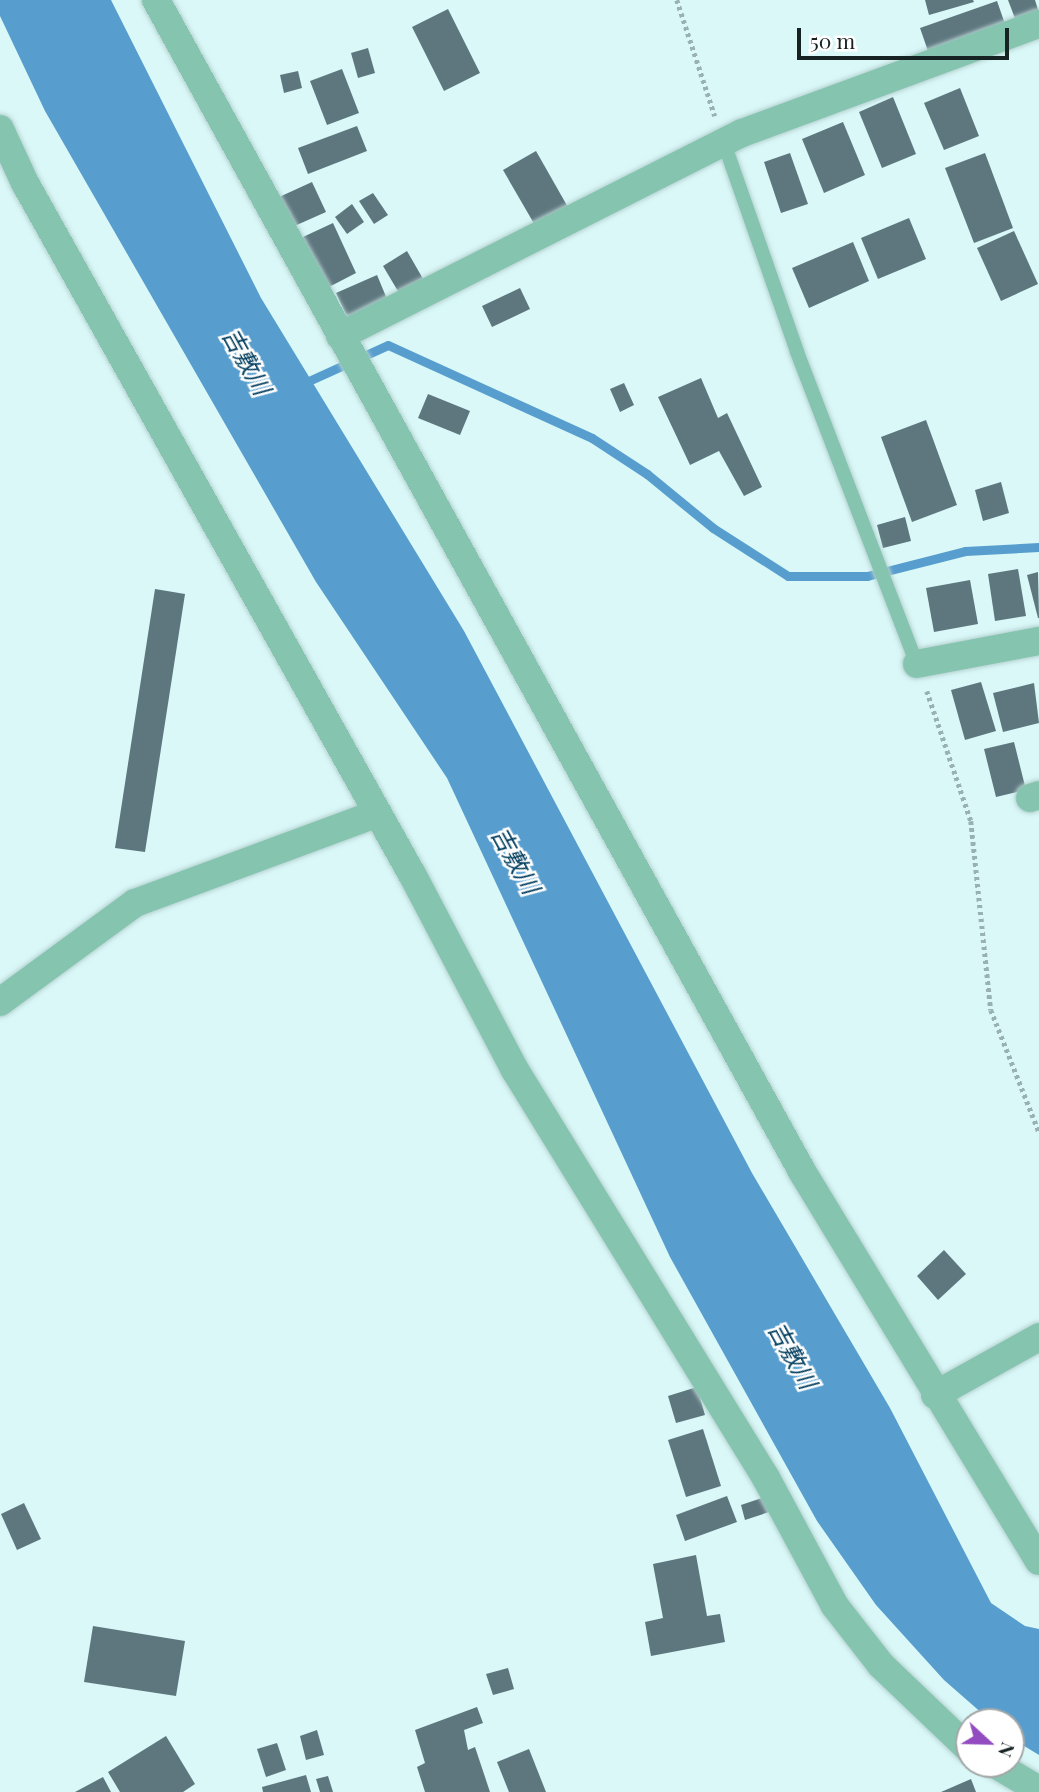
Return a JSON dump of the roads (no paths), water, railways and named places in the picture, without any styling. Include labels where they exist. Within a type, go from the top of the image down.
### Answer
[{"type":"street","points":[[156,0],[803,1173],[934,1395],[1039,1560]]},
{"type":"street","points":[[343,340],[724,143],[1039,24]]},
{"type":"street","points":[[0,129],[25,183],[375,814],[413,876],[515,1070],[766,1478],[835,1606],[881,1665],[955,1736]]},
{"type":"street","points":[[917,664],[1039,640]]},
{"type":"street","points":[[0,1002],[135,903],[375,814]]},
{"type":"street","points":[[934,1395],[1039,1337]]},
{"type":"street","points":[[1019,1778],[1039,1790]]},
{"type":"lane","points":[[724,143],[875,558],[888,585],[917,664]]},
{"type":"water","name":"吉敷川","points":[[0,0],[111,0],[261,298],[464,631],[752,1173],[890,1408],[991,1603],[1025,1626],[1039,1629],[1039,1755],[1025,1746],[1025,1708],[976,1708],[944,1680],[876,1605],[817,1521],[670,1257],[447,778],[316,582],[45,111],[0,16]]},
{"type":"waterway","points":[[302,384],[388,345],[592,438],[647,474],[713,528],[788,576],[867,576],[965,551],[1039,547]]}]
